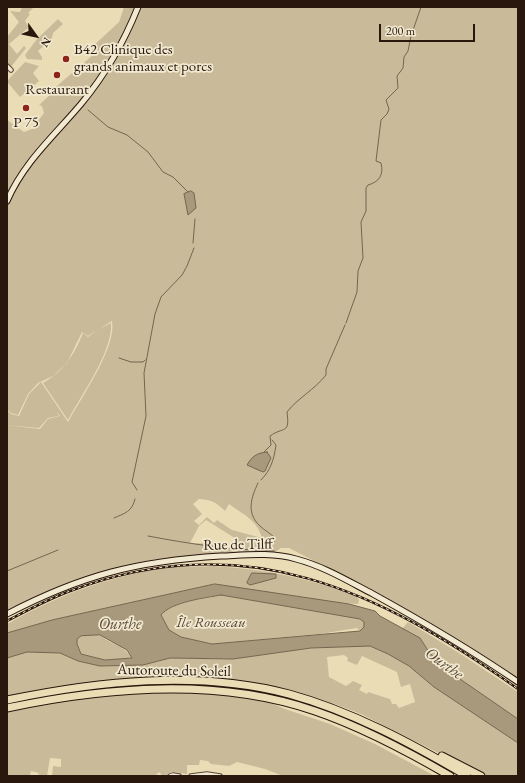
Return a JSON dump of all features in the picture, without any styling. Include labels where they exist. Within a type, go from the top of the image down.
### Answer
[{"type":"highway","name":"Autoroute du Soleil","points":[[7,700],[58,690],[115,683],[173,681],[231,684],[288,694],[317,702],[340,711],[426,752],[467,776]]},
{"type":"highway","name":"Autoroute du Soleil","points":[[7,708],[88,694],[144,690],[201,690],[258,696],[300,706],[340,720],[417,757],[450,776]]},
{"type":"highway","points":[[426,752],[435,753],[481,776]]},
{"type":"main road","points":[[7,201],[18,178],[32,158],[80,106],[102,77],[119,47],[138,7]]},
{"type":"main road","name":"Rue de Tilff","points":[[7,614],[69,585],[134,566],[191,558],[262,554],[276,555],[310,563],[344,579],[455,641],[518,682]]},
{"type":"street","points":[[7,66],[11,70]]},
{"type":"street","points":[[191,776],[202,774],[220,776]]},
{"type":"street","points":[[170,776],[179,776]]},
{"type":"green space","points":[[22,7],[34,7],[28,13],[30,14],[25,21],[29,27],[9,44],[17,54],[24,46],[26,48],[7,72],[7,37],[19,22],[10,11],[20,12]]},
{"type":"green space","points":[[124,7],[518,7],[518,680],[357,583],[289,548],[281,548],[275,552],[225,553],[187,556],[130,564],[67,585],[47,593],[7,613],[7,583],[7,425],[7,410],[11,414],[19,416],[29,394],[41,382],[68,422],[104,358],[112,332],[112,321],[99,329],[111,323],[107,346],[102,359],[68,420],[43,383],[52,376],[38,383],[28,394],[18,415],[11,413],[7,409],[7,120],[24,132],[32,129],[44,113],[42,106],[39,105],[51,94],[50,92],[94,54],[91,48],[119,22]],"holes":[[[97,330],[88,337],[83,333],[68,361],[82,332],[88,336]],[[57,412],[60,416],[48,419],[40,429],[7,425],[39,428],[48,418],[59,416]],[[199,499],[207,500],[219,505],[225,511],[229,504],[245,515],[257,527],[262,538],[232,530],[217,520],[214,523],[207,517],[199,525],[194,521],[202,514],[193,504]],[[206,520],[238,540],[238,544],[235,547],[226,548],[217,544],[190,543],[199,526]]]},
{"type":"green space","points":[[58,19],[63,24],[53,33],[52,38],[38,51],[42,57],[42,60],[27,59],[25,55],[37,39]]},
{"type":"green space","points":[[25,62],[39,66],[33,73],[39,81],[20,97],[8,83],[8,80]]},
{"type":"green space","points":[[214,566],[251,569],[304,579],[356,596],[359,600],[358,604],[338,603],[215,584],[52,620],[7,633],[7,624],[26,614],[66,595],[107,581],[128,575],[171,567]]},
{"type":"green space","name":"Île Rousseau","points":[[221,595],[360,619],[364,622],[364,627],[360,631],[357,628],[320,634],[212,644],[181,637],[169,630],[161,615],[180,604]]},
{"type":"green space","points":[[408,622],[459,653],[518,692],[518,719],[444,668],[429,652],[420,638],[402,629]]},
{"type":"green space","points":[[100,635],[108,641],[121,647],[132,658],[105,660],[81,654],[77,644],[77,639],[81,636]]},
{"type":"green space","points":[[370,646],[409,666],[434,687],[518,743],[518,776],[484,776],[361,714],[335,704],[284,697],[241,688],[171,684],[108,687],[83,690],[166,686],[237,689],[285,709],[330,724],[375,744],[435,776],[283,776],[265,769],[237,762],[229,766],[211,764],[208,761],[200,760],[199,765],[187,765],[187,774],[172,772],[163,776],[159,772],[155,776],[52,776],[53,766],[61,767],[61,759],[50,758],[47,776],[38,776],[39,773],[31,771],[30,776],[7,776],[7,658],[9,657],[27,652],[60,653],[78,661],[100,666],[143,665],[170,658],[233,659],[311,648]],"holes":[[[344,655],[348,658],[347,661],[357,665],[362,656],[397,672],[401,687],[410,684],[415,702],[399,708],[396,704],[392,704],[390,699],[368,692],[367,694],[359,690],[362,685],[353,681],[346,686],[329,677],[327,657]]]},
{"type":"water","points":[[191,191],[194,193],[196,208],[188,215],[184,194]]},
{"type":"water","points":[[267,452],[271,458],[265,471],[263,472],[247,465],[255,456],[260,453]]},
{"type":"water","points":[[252,573],[276,574],[276,578],[250,585],[247,583]]},
{"type":"water","name":"Ourthe","points":[[215,584],[349,604],[375,611],[380,616],[420,638],[429,652],[444,668],[518,719],[518,743],[434,687],[409,666],[370,646],[311,648],[233,659],[170,658],[143,665],[100,666],[78,661],[60,653],[27,652],[7,658],[7,633],[52,620]],"holes":[[[221,595],[360,619],[364,622],[364,627],[360,631],[212,644],[181,637],[169,630],[161,615],[172,607],[180,604]],[[100,635],[127,650],[132,658],[105,660],[81,654],[77,644],[77,639],[81,636]]]},
{"type":"waterway","points":[[346,323],[357,292],[358,271],[363,258],[361,222],[366,211],[366,188],[368,185],[378,180],[382,171],[381,163],[376,161],[381,120],[387,114],[389,109],[386,100],[398,88],[397,76],[403,68],[404,57],[408,51],[411,36],[421,7]]},
{"type":"waterway","points":[[88,110],[108,127],[127,135],[148,152],[163,172],[173,177],[188,192]]},
{"type":"waterway","points":[[193,243],[195,219]]},
{"type":"waterway","points":[[137,490],[132,482],[146,416],[144,373],[155,314],[161,297],[182,275],[194,248]]},
{"type":"waterway","points":[[264,452],[271,445],[270,436],[287,427],[287,412],[326,375],[326,369],[345,325]]},
{"type":"waterway","points":[[119,358],[131,362],[143,362],[145,360]]},
{"type":"waterway","points":[[261,480],[270,468],[273,460],[276,445],[272,440]]},
{"type":"waterway","points":[[258,483],[253,494],[251,511],[260,526],[275,538],[274,542]]},
{"type":"waterway","points":[[114,518],[130,509],[135,499]]},
{"type":"waterway","points":[[148,536],[211,546],[274,551]]},
{"type":"waterway","points":[[7,571],[58,550]]},
{"type":"railway","points":[[7,621],[64,593],[136,572],[195,565],[252,567],[308,578],[361,597],[414,623],[466,654],[518,689]]},
{"type":"place","name":"B42 Clinique des grands animaux et porcs","points":[[66,59]]},
{"type":"place","name":"Restaurant","points":[[57,75]]},
{"type":"place","name":"P 75","points":[[26,108]]}]
